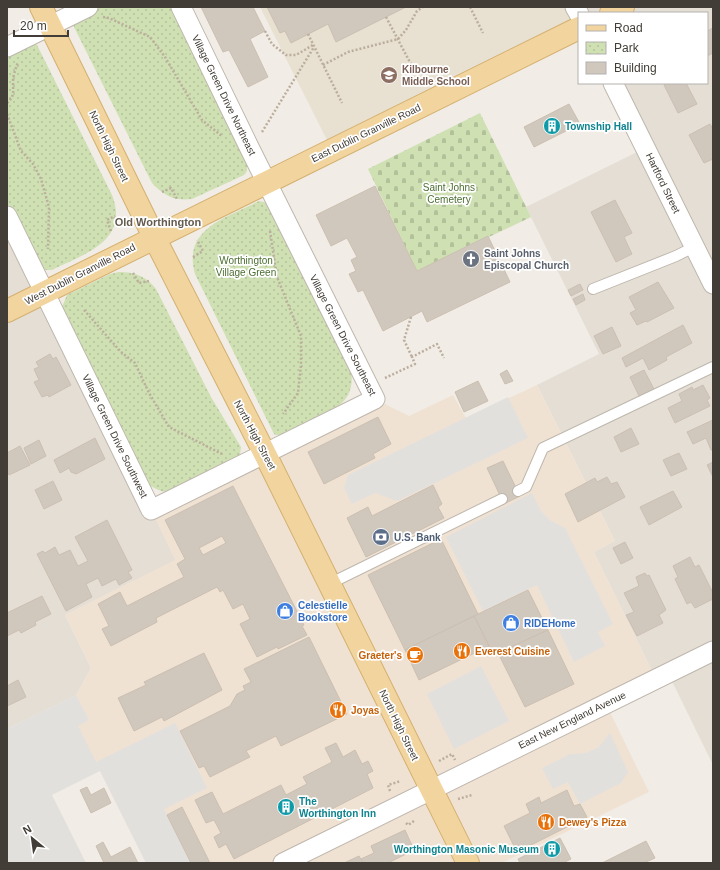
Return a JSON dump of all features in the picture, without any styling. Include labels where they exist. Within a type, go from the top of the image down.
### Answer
[{"type":"main road","points":[[613,12],[624,7]]},
{"type":"main road","name":"North High Street","points":[[46,16],[154,237],[265,454],[468,863]]},
{"type":"main road","name":"East Dublin Granville Road","points":[[154,237],[578,28]]},
{"type":"main road","name":"West Dublin Granville Road","points":[[7,311],[154,237]]},
{"type":"street","name":"Village Green Drive Northeast","points":[[181,7],[267,182]]},
{"type":"street","points":[[13,52],[46,16],[92,12]]},
{"type":"street","name":"Hartford Street","points":[[613,84],[713,284]]},
{"type":"street","name":"Village Green Drive Southeast","points":[[265,454],[375,399],[267,182]]},
{"type":"street","points":[[7,216],[44,292]]},
{"type":"street","name":"Village Green Drive Southwest","points":[[44,292],[152,510],[265,454]]},
{"type":"street","name":"East New England Avenue","points":[[283,863],[713,651]]},
{"type":"lane","points":[[593,289],[676,256],[694,247]]},
{"type":"lane","points":[[518,491],[526,487],[543,448],[713,367]]},
{"type":"lane","points":[[329,584],[502,499]]},
{"type":"path","points":[[323,65],[348,52],[398,39],[406,30],[416,11],[423,7]]},
{"type":"path","points":[[470,7],[483,33]]},
{"type":"path","points":[[92,12],[109,18],[150,37],[164,57],[202,120],[225,138]]},
{"type":"path","points":[[386,17],[413,68]]},
{"type":"path","points":[[265,31],[272,44],[286,55],[296,55],[313,46]]},
{"type":"path","points":[[308,34],[342,103]]},
{"type":"path","points":[[261,135],[313,46]]},
{"type":"path","points":[[7,103],[11,100],[14,91],[13,52]]},
{"type":"path","points":[[7,114],[21,150],[33,164],[41,179],[49,207],[48,249]]},
{"type":"path","points":[[162,192],[171,188],[177,199]]},
{"type":"path","points":[[111,230],[107,220],[115,216]]},
{"type":"path","points":[[269,226],[277,277],[301,336],[301,365],[298,393],[283,414]]},
{"type":"path","points":[[193,257],[203,251],[197,240]]},
{"type":"path","points":[[133,274],[138,283],[149,281]]},
{"type":"path","points":[[84,310],[121,352],[135,363],[149,393],[169,428],[222,454]]},
{"type":"path","points":[[381,380],[415,364],[404,340],[412,317]]},
{"type":"path","points":[[412,357],[437,344],[444,358]]},
{"type":"path","points":[[439,761],[452,754]]},
{"type":"path","points":[[388,785],[400,781]]},
{"type":"path","points":[[458,799],[472,795]]},
{"type":"shaded area","name":"Kilbourne Middle School","points":[[260,7],[575,7],[578,28],[332,150]]},
{"type":"shaded area","points":[[575,7],[713,7],[713,765],[668,673],[656,679],[594,552],[615,541],[537,385],[599,354],[526,207],[645,148],[613,84],[708,84],[708,12],[578,12]]},
{"type":"shaded area","points":[[7,217],[176,560],[65,615],[91,668],[76,695],[7,729]]},
{"type":"shaded area","points":[[537,385],[615,541],[594,552],[656,679],[606,704],[649,792],[502,863],[146,863],[100,771],[17,724],[76,695],[91,668],[65,615],[175,560],[151,510],[375,399],[409,416],[453,395],[466,418]]},
{"type":"shaded area","points":[[508,397],[528,438],[397,501],[375,493],[352,504],[344,488],[348,475]]},
{"type":"shaded area","points":[[532,493],[541,511],[551,521],[565,528],[613,624],[598,632],[605,646],[574,662],[537,585],[483,611],[446,537]]},
{"type":"shaded area","points":[[481,666],[509,721],[454,749],[427,694]]},
{"type":"shaded area","points":[[76,695],[89,720],[78,726],[96,762],[175,723],[207,788],[164,809],[191,863],[146,863],[100,771],[52,795],[86,863],[7,863],[7,729]]},
{"type":"shaded area","points":[[610,733],[628,772],[621,783],[580,804],[568,782],[553,789],[542,768],[570,754],[586,753],[599,747]]},
{"type":"green space","points":[[99,7],[172,7],[247,161],[247,171],[244,175],[192,199],[170,197],[152,183],[73,24],[76,18]]},
{"type":"green space","points":[[33,42],[37,45],[112,195],[116,211],[115,224],[109,235],[101,244],[52,270],[46,270],[38,265],[7,202],[7,53]]},
{"type":"green space","name":"Saint Johns Cemetery","points":[[480,113],[531,217],[417,271],[368,169]]},
{"type":"green space","name":"Worthington Village Green","points":[[259,201],[268,203],[351,370],[352,381],[347,397],[336,408],[292,431],[280,435],[275,435],[273,432],[195,274],[193,258],[195,246],[201,235],[210,227],[221,219]]},
{"type":"green space","points":[[119,272],[140,276],[156,289],[211,397],[241,447],[240,456],[166,492],[148,485],[62,307],[67,295],[110,274]]},
{"type":"building","points":[[201,7],[253,7],[265,31],[250,39],[268,77],[248,87],[229,50],[223,52]]},
{"type":"building","points":[[267,7],[406,7],[336,42],[328,24],[291,43],[285,31],[280,33]]},
{"type":"building","points":[[713,28],[713,53],[708,56],[708,30]]},
{"type":"building","points":[[687,84],[697,104],[678,113],[664,85]]},
{"type":"building","name":"Township Hall","points":[[569,104],[580,124],[534,147],[524,127]]},
{"type":"building","points":[[710,124],[713,129],[713,159],[704,163],[689,135]]},
{"type":"building","name":"Saint Johns Episcopal Church","points":[[375,186],[417,271],[488,236],[510,282],[427,322],[422,311],[383,331],[363,290],[358,292],[349,274],[356,271],[351,260],[357,257],[347,238],[331,246],[316,215]]},
{"type":"building","points":[[615,200],[632,233],[624,237],[632,254],[616,262],[591,212]]},
{"type":"building","points":[[658,282],[674,308],[647,322],[646,321],[637,325],[630,313],[636,310],[629,297]]},
{"type":"building","points":[[580,284],[583,290],[571,296],[568,290]]},
{"type":"building","points":[[583,294],[585,300],[576,305],[573,299]]},
{"type":"building","points":[[683,325],[692,343],[666,357],[667,360],[649,370],[643,358],[626,367],[622,358]]},
{"type":"building","points":[[612,327],[621,346],[603,354],[594,336]]},
{"type":"building","points":[[50,354],[53,359],[56,357],[71,385],[49,397],[48,395],[42,397],[34,382],[39,380],[34,369],[39,367],[36,362]]},
{"type":"building","points":[[507,370],[513,381],[505,384],[500,374]]},
{"type":"building","points":[[644,370],[655,391],[640,398],[630,377]]},
{"type":"building","points":[[478,381],[488,401],[464,412],[455,392]]},
{"type":"building","points":[[703,385],[710,398],[707,400],[710,406],[675,423],[668,408],[682,401],[679,394],[692,387],[693,390]]},
{"type":"building","points":[[378,417],[391,444],[373,454],[375,458],[324,484],[308,452]]},
{"type":"building","points":[[713,420],[713,450],[711,450],[706,438],[693,444],[687,432]]},
{"type":"building","points":[[631,428],[639,444],[621,452],[614,437]]},
{"type":"building","points":[[95,438],[105,459],[76,474],[71,472],[69,468],[60,473],[54,460]]},
{"type":"building","points":[[39,440],[46,456],[31,464],[24,448]]},
{"type":"building","points":[[20,446],[30,465],[9,475],[7,470],[7,453]]},
{"type":"building","points":[[679,453],[687,469],[671,476],[663,460]]},
{"type":"building","points":[[503,461],[520,496],[504,504],[487,468]]},
{"type":"building","points":[[713,462],[713,477],[707,465]]},
{"type":"building","points":[[607,477],[611,484],[617,482],[625,497],[578,522],[565,494],[595,478],[597,482]]},
{"type":"building","points":[[53,481],[62,500],[44,509],[35,490]]},
{"type":"building","name":"U.S. Bank","points":[[433,485],[442,504],[438,507],[444,518],[366,557],[347,518],[368,507],[372,516]]},
{"type":"building","points":[[233,486],[304,625],[302,626],[307,635],[257,657],[240,624],[250,619],[243,604],[233,609],[223,590],[220,592],[217,587],[156,618],[157,622],[111,646],[102,629],[109,626],[98,604],[120,592],[127,606],[184,577],[177,564],[185,559],[165,520]],"holes":[[[222,536],[226,543],[203,555],[199,548]]]},
{"type":"building","points":[[673,491],[682,507],[649,525],[640,507]]},
{"type":"building","points":[[107,520],[132,570],[128,572],[132,578],[119,585],[116,579],[102,586],[98,578],[86,584],[92,597],[66,611],[37,554],[43,551],[45,553],[55,547],[59,555],[70,550],[78,566],[88,561],[75,537]]},
{"type":"building","points":[[441,539],[478,614],[405,650],[368,575]]},
{"type":"building","points":[[625,542],[633,558],[621,564],[613,548]]},
{"type":"building","points":[[690,557],[695,567],[699,565],[713,593],[713,599],[695,608],[691,602],[687,604],[675,579],[678,577],[673,566]]},
{"type":"building","points":[[645,573],[647,576],[649,575],[666,610],[659,615],[663,623],[637,636],[626,615],[634,612],[624,593],[639,586],[636,577]]},
{"type":"building","name":"RIDEHome","points":[[528,590],[548,630],[498,653],[489,646],[474,616]]},
{"type":"building","points":[[42,596],[51,614],[35,622],[36,625],[21,633],[19,630],[7,636],[7,613]]},
{"type":"building","points":[[474,616],[489,646],[419,680],[405,650]]},
{"type":"building","points":[[548,630],[574,684],[525,707],[498,653]]},
{"type":"building","points":[[309,637],[347,714],[281,746],[276,736],[246,751],[250,757],[210,777],[204,766],[199,768],[180,731],[230,706],[237,694],[245,690],[243,686],[251,682],[244,669]]},
{"type":"building","points":[[204,653],[222,690],[164,721],[162,717],[134,731],[118,698],[146,685],[144,682]]},
{"type":"building","points":[[18,680],[26,697],[7,706],[7,686]]},
{"type":"building","name":"The Worthington Inn","points":[[336,743],[343,757],[355,750],[362,764],[368,761],[373,771],[367,774],[373,788],[234,859],[226,844],[219,848],[214,837],[221,833],[214,820],[206,823],[195,800],[212,792],[223,814],[281,785],[286,795],[307,784],[303,777],[332,762],[325,748]]},
{"type":"building","points":[[87,787],[91,795],[104,788],[111,803],[91,813],[80,790]]},
{"type":"building","name":"Dewey's Pizza","points":[[567,790],[574,806],[580,804],[587,817],[517,852],[504,826],[530,813],[526,804],[539,797],[541,803]]},
{"type":"building","points":[[182,807],[210,863],[191,863],[167,815]]},
{"type":"building","points":[[405,830],[414,850],[388,863],[363,863],[361,859],[374,853],[371,846]]},
{"type":"building","name":"Worthington Masonic Museum","points":[[560,838],[571,859],[563,863],[520,863],[518,859]]},
{"type":"building","points":[[646,841],[655,858],[644,863],[602,863]]},
{"type":"building","points":[[103,842],[111,857],[130,847],[138,863],[104,863],[96,846]]},
{"type":"building","points":[[359,856],[363,863],[344,863]]},
{"type":"place","name":"Kilbourne Middle School","points":[[389,75]]},
{"type":"place","name":"Township Hall","points":[[552,126]]},
{"type":"place","name":"Saint Johns Episcopal Church","points":[[471,259]]},
{"type":"place","name":"U.S. Bank","points":[[381,537]]},
{"type":"place","name":"Celestielle Bookstore","points":[[285,611]]},
{"type":"place","name":"RIDEHome","points":[[511,623]]},
{"type":"place","name":"Everest Cuisine","points":[[462,651]]},
{"type":"place","name":"Graeter's","points":[[415,655]]},
{"type":"place","name":"Joyas","points":[[338,710]]},
{"type":"place","name":"The Worthington Inn","points":[[286,807]]},
{"type":"place","name":"Dewey's Pizza","points":[[546,822]]},
{"type":"place","name":"Worthington Masonic Museum","points":[[552,849]]},
{"type":"district","name":"Old Worthington","points":[[158,222]]}]
